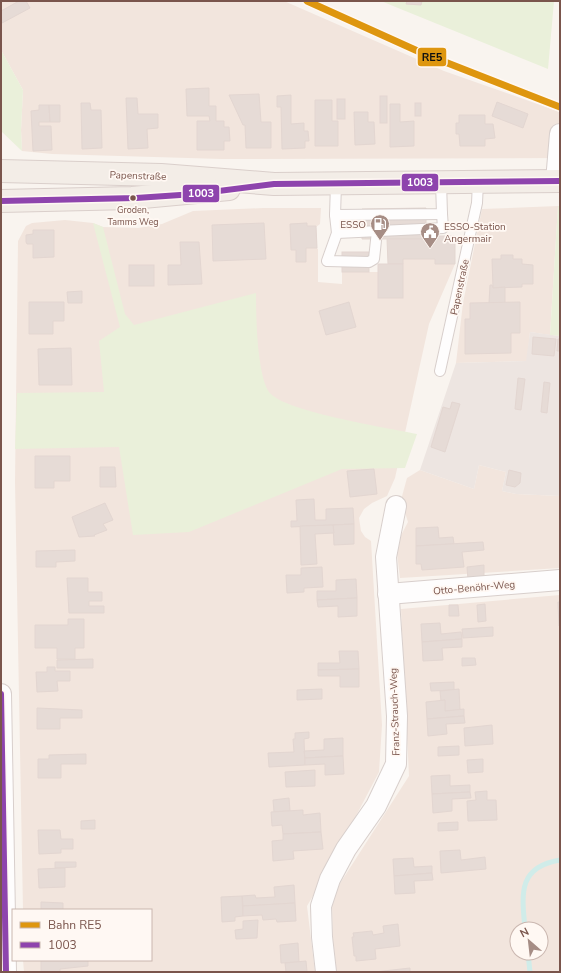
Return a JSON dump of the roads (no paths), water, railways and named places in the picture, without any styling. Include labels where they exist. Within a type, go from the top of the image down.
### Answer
[{"type":"main road","name":"Papenstraße","points":[[1,171],[161,175],[274,184],[558,181]]},
{"type":"main road","name":"Papenstraße","points":[[1,201],[136,198],[195,194],[274,184]]},
{"type":"street","points":[[558,181],[560,134]]},
{"type":"street","name":"Franz-Strauch-Weg","points":[[326,972],[321,906],[330,879],[346,849],[376,806],[396,764],[396,716],[386,557],[396,506]]},
{"type":"street","name":"Otto-Benöhr-Weg","points":[[388,594],[560,580]]},
{"type":"street","points":[[1,694],[6,972]]},
{"type":"lane","points":[[336,233],[377,231],[443,232],[441,182]]},
{"type":"lane","name":"Papenstraße","points":[[440,371],[477,203],[478,182]]},
{"type":"lane","points":[[336,184],[336,233],[327,261],[368,262],[374,259],[377,231]]},
{"type":"lane","points":[[335,215],[442,214]]},
{"type":"waterway","points":[[524,921],[523,894],[525,884],[529,876],[536,869],[560,860]]},
{"type":"waterway","points":[[529,961],[530,972]]},
{"type":"rail line","name":"RE5","points":[[307,1],[422,53],[560,107]]},
{"type":"place","name":"Groden, Tamms Weg","points":[[133,198]]},
{"type":"place","name":"ESSO","points":[[380,241]]},
{"type":"place","name":"ESSO-Station Angermair","points":[[430,249]]}]
